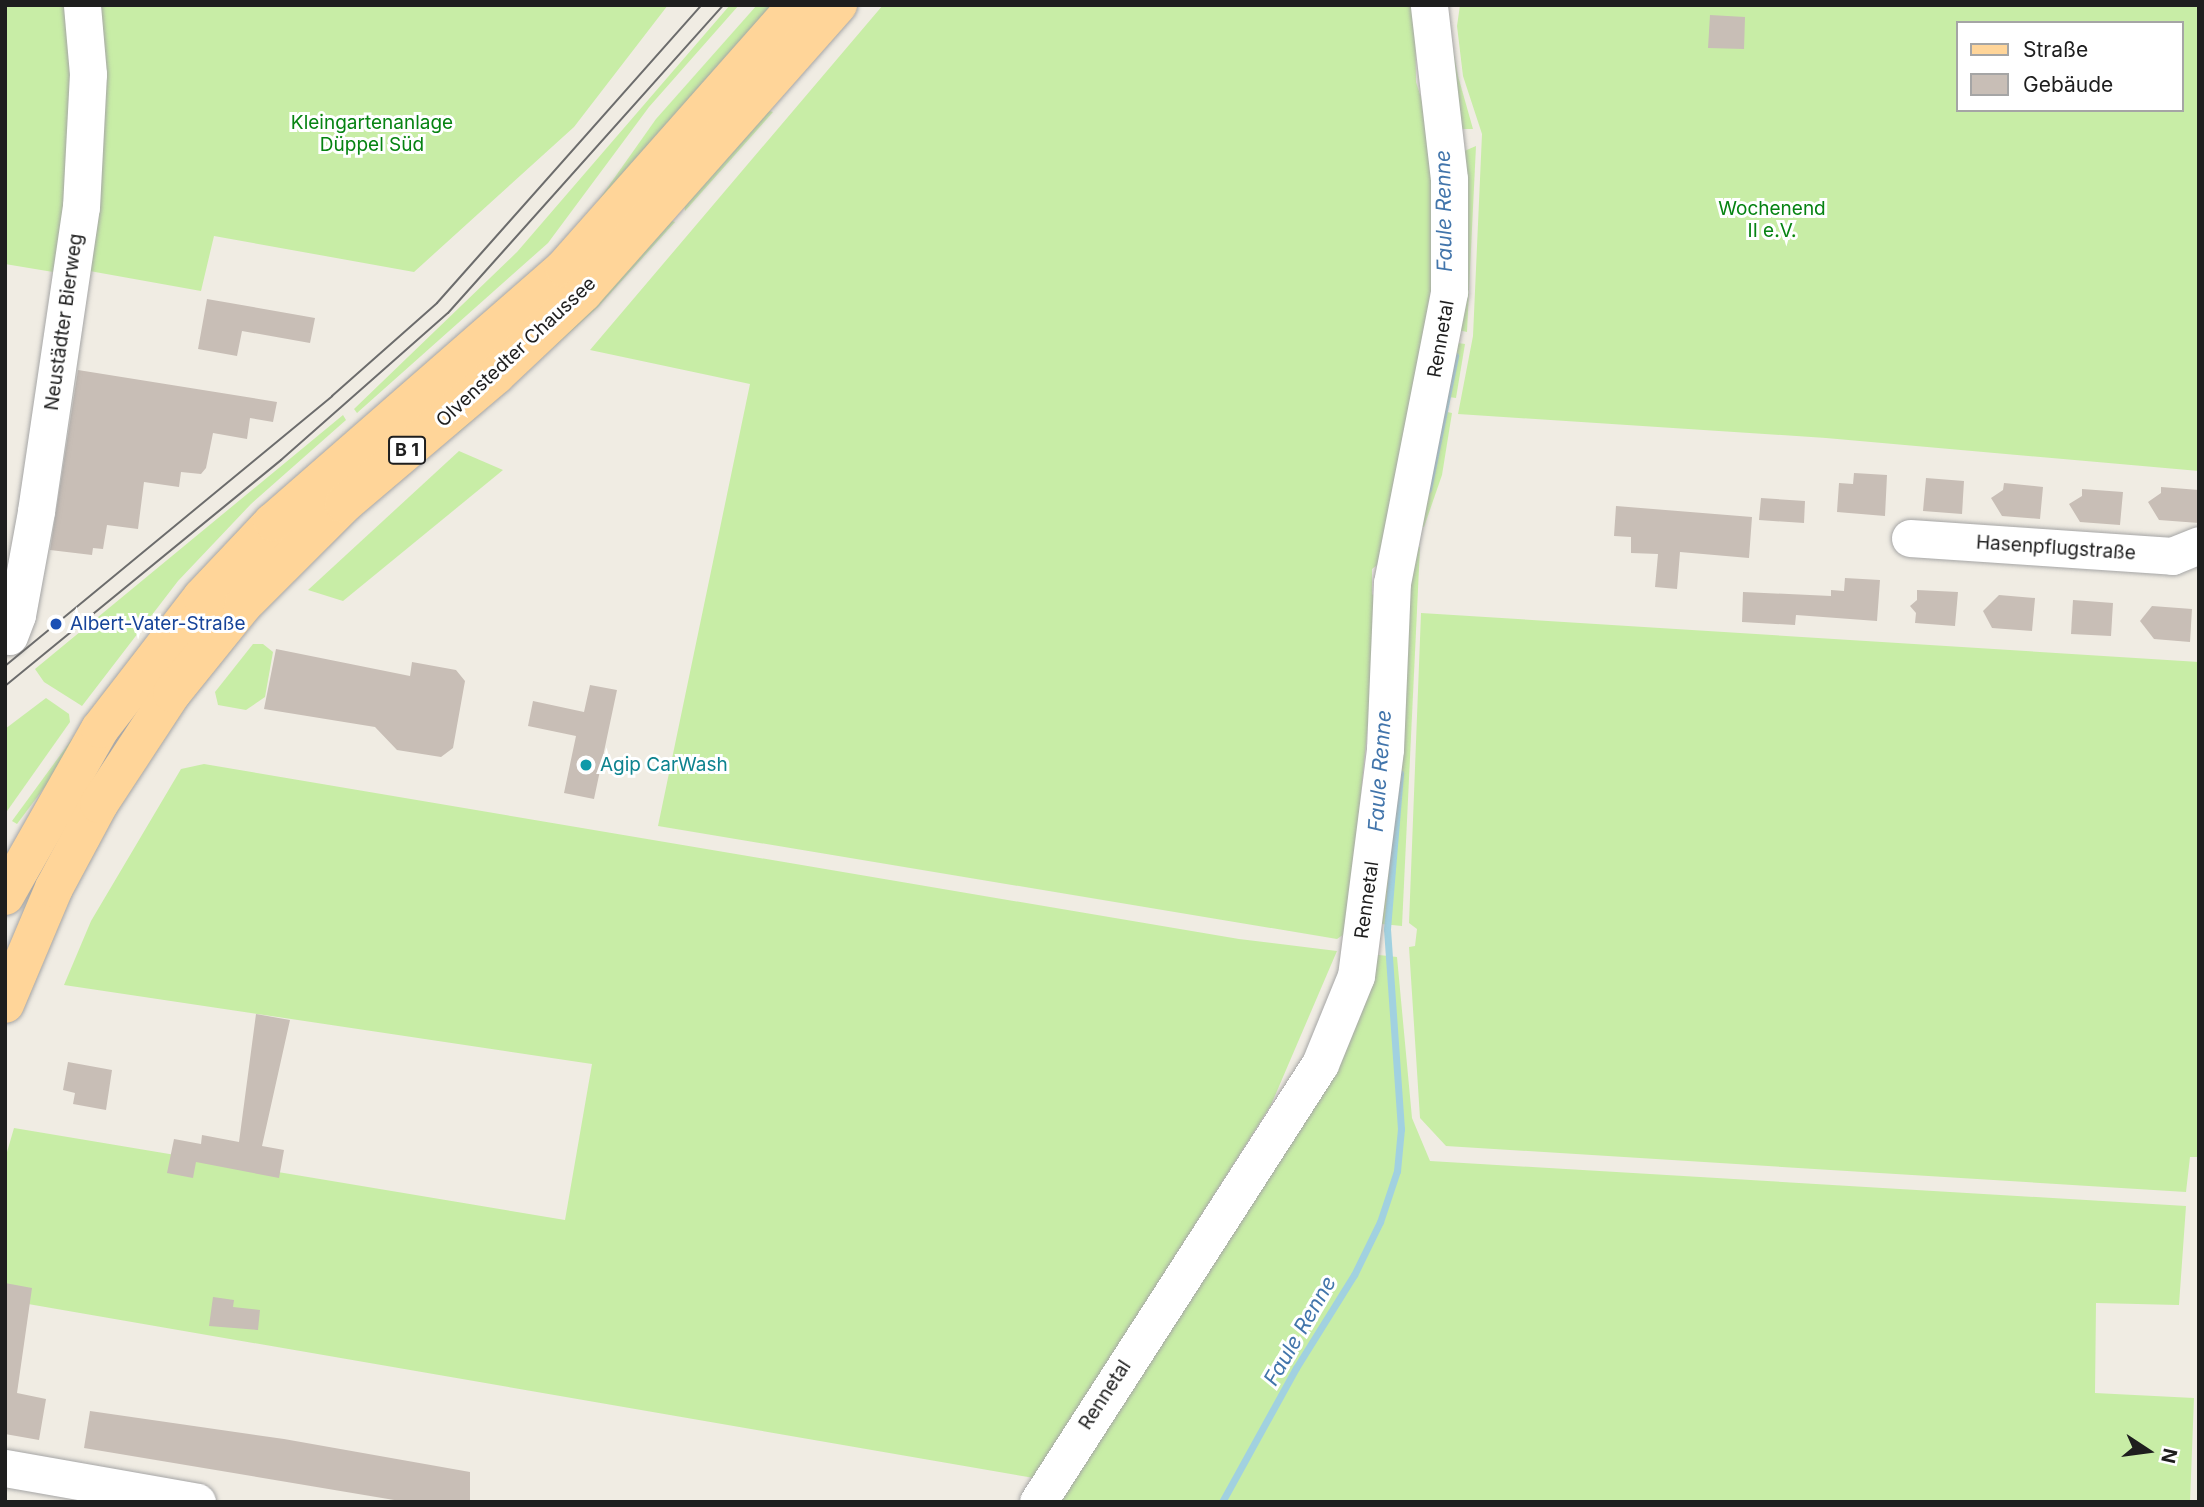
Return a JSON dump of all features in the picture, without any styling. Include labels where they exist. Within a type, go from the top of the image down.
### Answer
[{"type":"main road","name":"Olvenstedter Chaussee","points":[[5,896],[51,808],[119,701],[224,572],[298,499],[482,344],[565,268],[797,5]]},
{"type":"main road","name":"Olvenstedter Chaussee","points":[[5,1003],[32,936],[74,849],[116,776],[172,693],[243,605],[344,504],[583,293],[838,5]]},
{"type":"street","name":"Neustädter Bierweg","points":[[9,636],[18,615],[36,511],[81,207],[88,74],[82,5]]},
{"type":"street","name":"Rennetal","points":[[1038,1502],[1320,1064],[1356,976],[1384,760],[1392,583],[1443,333],[1450,281],[1448,179],[1429,5]]},
{"type":"street","name":"Hasenpflugstraße","points":[[1910,538],[2172,556],[2199,545]]},
{"type":"street","points":[[5,1468],[197,1502]]},
{"type":"green space","points":[[5,5],[72,5],[65,274],[5,264]]},
{"type":"green space","name":"Kleingartenanlage Düppel Süd","points":[[94,5],[668,5],[574,127],[414,272],[214,236],[201,291],[84,270]]},
{"type":"green space","points":[[730,5],[739,5],[649,107],[548,243],[357,413],[354,409],[517,252]]},
{"type":"green space","points":[[757,5],[783,5],[586,218],[656,119]]},
{"type":"green space","points":[[883,5],[1415,5],[1416,82],[1432,132],[1439,246],[1381,562],[1372,569],[1372,594],[1380,603],[1347,932],[1337,939],[658,826],[750,384],[590,350]]},
{"type":"green space","name":"Wochenend II e.V.","points":[[1460,5],[2199,5],[2199,471],[1826,438],[1458,414],[1473,336],[1482,134],[1463,76],[1457,26]]},
{"type":"green space","points":[[1453,49],[1473,129],[1454,129],[1439,50]]},
{"type":"green space","points":[[766,110],[773,112],[685,211],[684,204]]},
{"type":"green space","points":[[1476,146],[1467,332],[1450,328],[1455,155]]},
{"type":"green space","points":[[669,220],[675,222],[598,307],[458,433],[461,423]]},
{"type":"green space","points":[[1451,342],[1465,344],[1456,398],[1442,396]]},
{"type":"green space","points":[[1437,410],[1452,413],[1442,475],[1424,527],[1413,526]]},
{"type":"green space","points":[[343,415],[346,420],[251,504],[178,581],[82,706],[44,682],[35,669]]},
{"type":"green space","points":[[459,451],[503,470],[343,601],[308,590]]},
{"type":"green space","points":[[1407,544],[1420,547],[1402,926],[1372,923]]},
{"type":"green space","points":[[1421,613],[2199,662],[2199,1157],[2190,1157],[2186,1192],[1446,1146],[1420,1118],[1409,947],[1415,946],[1417,929],[1409,923]]},
{"type":"green space","points":[[253,644],[263,644],[273,652],[265,697],[246,710],[218,705],[215,692]]},
{"type":"green space","points":[[46,698],[69,714],[70,722],[5,814],[5,729]]},
{"type":"green space","points":[[86,732],[17,824],[12,821],[72,739]]},
{"type":"green space","points":[[204,764],[1239,939],[1337,951],[1271,1105],[1034,1478],[5,1300],[5,1159],[14,1128],[565,1220],[592,1064],[64,985],[91,921],[181,769]]},
{"type":"green space","points":[[1370,954],[1397,957],[1412,1118],[1430,1161],[2186,1206],[2179,1305],[2096,1303],[2095,1393],[2194,1398],[2190,1502],[1057,1502]]},
{"type":"building","points":[[1710,15],[1745,17],[1744,49],[1708,48]]},
{"type":"building","points":[[207,299],[315,318],[310,343],[242,331],[237,356],[198,349]]},
{"type":"building","points":[[78,370],[277,402],[273,422],[250,418],[247,439],[213,433],[206,468],[201,474],[181,472],[179,487],[144,482],[138,529],[107,525],[103,549],[93,548],[92,555],[50,550]]},
{"type":"building","points":[[1854,473],[1887,475],[1885,516],[1837,512],[1839,483],[1853,484]]},
{"type":"building","points":[[1926,478],[1964,481],[1962,514],[1923,511]]},
{"type":"building","points":[[2004,483],[2043,487],[2040,519],[2002,516],[1991,498],[2003,490]]},
{"type":"building","points":[[2161,487],[2199,490],[2199,523],[2159,520],[2148,502],[2161,493]]},
{"type":"building","points":[[2082,489],[2123,492],[2120,525],[2080,522],[2069,504],[2082,496]]},
{"type":"building","points":[[1761,498],[1805,501],[1804,523],[1759,520]]},
{"type":"building","points":[[1616,506],[1752,517],[1749,558],[1680,552],[1677,589],[1655,587],[1658,554],[1631,553],[1631,537],[1614,536]]},
{"type":"building","points":[[1845,578],[1880,580],[1877,621],[1796,615],[1795,625],[1742,622],[1743,592],[1831,596],[1831,590],[1844,591]]},
{"type":"building","points":[[1917,590],[1958,592],[1955,626],[1915,623],[1916,613],[1910,606],[1917,600]]},
{"type":"building","points":[[1999,595],[2035,598],[2032,631],[1992,628],[1983,611]]},
{"type":"building","points":[[2073,600],[2113,603],[2111,636],[2071,634]]},
{"type":"building","points":[[2152,606],[2192,609],[2190,642],[2154,639],[2140,621]]},
{"type":"building","points":[[276,649],[410,676],[412,662],[456,670],[465,681],[453,748],[441,757],[397,750],[375,727],[264,709]]},
{"type":"building","name":"Agip CarWash","points":[[590,685],[617,690],[594,799],[564,793],[576,736],[528,726],[533,701],[584,712]]},
{"type":"building","points":[[256,1014],[290,1020],[262,1146],[284,1150],[279,1178],[196,1162],[193,1178],[167,1173],[174,1139],[201,1144],[202,1135],[239,1142]]},
{"type":"building","points":[[68,1062],[112,1070],[106,1110],[73,1104],[75,1093],[63,1090]]},
{"type":"building","points":[[5,1283],[32,1288],[17,1393],[46,1399],[39,1440],[5,1434]]},
{"type":"building","points":[[213,1297],[234,1300],[233,1307],[260,1310],[258,1330],[209,1326]]},
{"type":"building","points":[[90,1411],[284,1439],[470,1472],[470,1502],[406,1502],[84,1448]]},
{"type":"waterway","name":"Faule Renne","points":[[1428,489],[1455,356]]},
{"type":"waterway","name":"Faule Renne","points":[[1222,1502],[1296,1368],[1354,1275],[1380,1222],[1397,1171],[1401,1129],[1387,929],[1400,774]]},
{"type":"tram line","points":[[5,666],[332,396],[437,303],[702,5]]},
{"type":"tram line","points":[[5,686],[281,460],[448,313],[723,5]]},
{"type":"place","name":"Albert-Vater-Straße","points":[[56,624]]},
{"type":"place","name":"Agip CarWash","points":[[586,765]]}]
